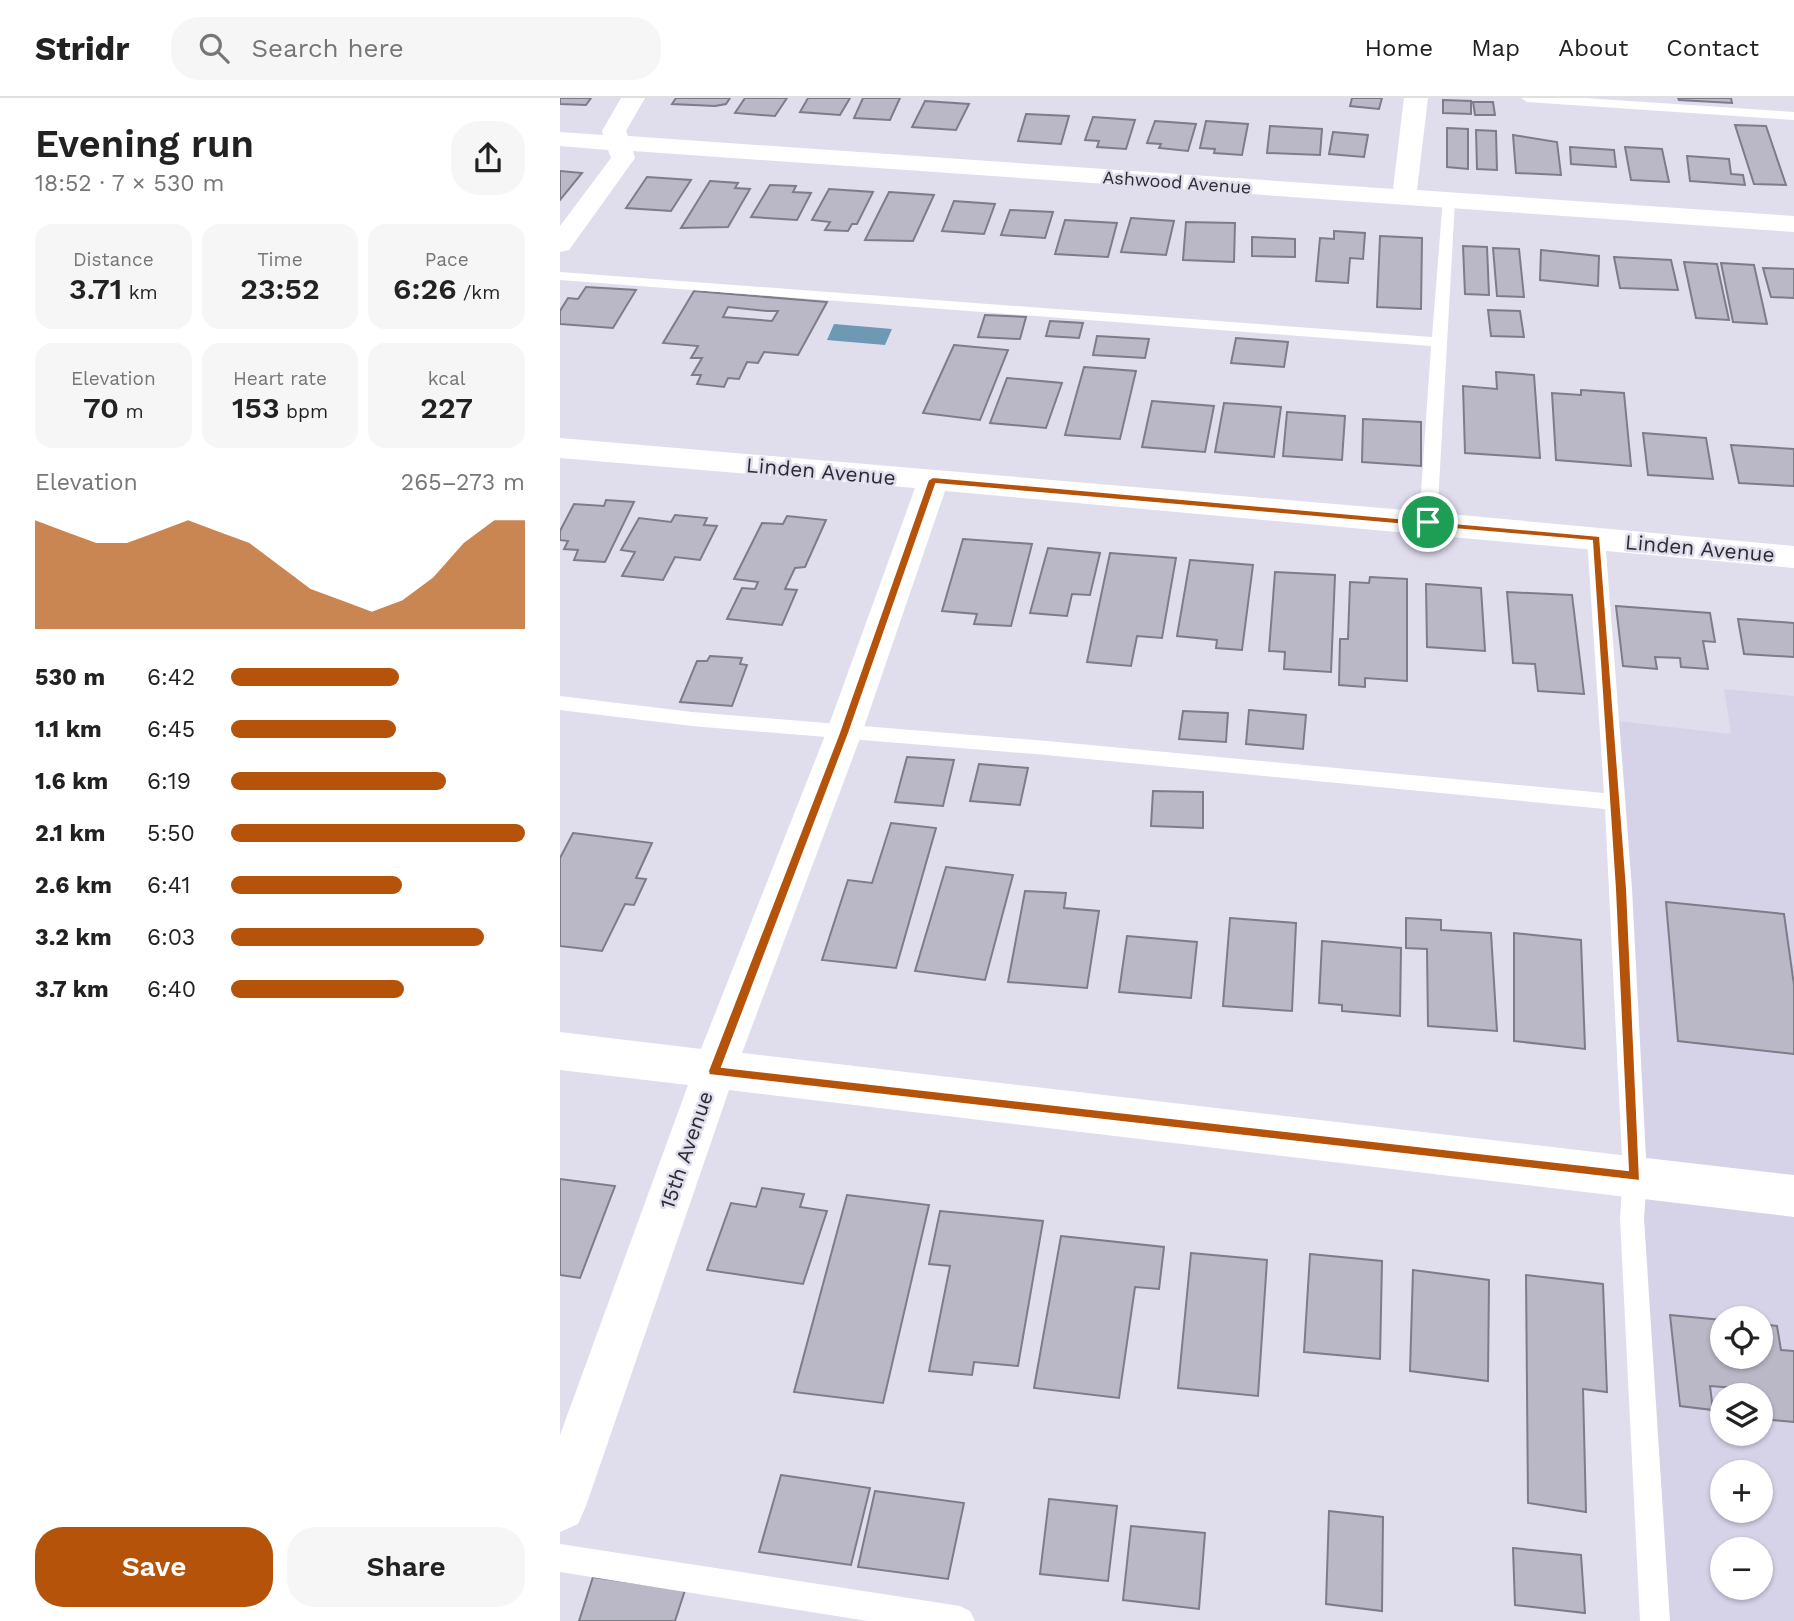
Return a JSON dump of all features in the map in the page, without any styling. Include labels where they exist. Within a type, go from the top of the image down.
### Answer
[{"type":"street","points":[[560,244],[623,158],[614,131],[633,98]]},
{"type":"street","points":[[1404,198],[1416,98]]},
{"type":"street","name":"Ashwood Avenue","points":[[560,139],[1794,223]]},
{"type":"street","name":"Linden Avenue","points":[[560,448],[1428,522],[1794,557]]},
{"type":"street","name":"15th Avenue","points":[[560,1506],[714,1071],[844,733],[933,480]]},
{"type":"street","points":[[560,1051],[1794,1196]]},
{"type":"lane","points":[[1528,98],[1598,100],[1794,116]]},
{"type":"lane","points":[[1428,522],[1448,201]]},
{"type":"lane","points":[[560,276],[1439,342]]},
{"type":"lane","points":[[1596,538],[1635,1177],[1632,1218],[1655,1621]]},
{"type":"lane","points":[[560,703],[844,733],[1047,748],[1614,802]]},
{"type":"lane","points":[[560,1558],[960,1621]]},
{"type":"shaded area","points":[[1724,689],[1794,696],[1794,1621],[1655,1621],[1609,720],[1731,734]]},
{"type":"water","points":[[834,324],[892,329],[885,345],[827,340]]},
{"type":"building","points":[[560,98],[591,98],[586,105],[560,104]]},
{"type":"building","points":[[676,98],[730,98],[726,104],[715,106],[672,104]]},
{"type":"building","points":[[745,98],[787,98],[775,116],[735,113]]},
{"type":"building","points":[[808,98],[850,98],[840,115],[800,112]]},
{"type":"building","points":[[863,98],[900,98],[890,120],[854,118]]},
{"type":"building","points":[[1352,98],[1382,98],[1379,109],[1350,106]]},
{"type":"building","points":[[1678,98],[1731,98],[1732,103],[1679,100]]},
{"type":"building","points":[[1443,100],[1471,101],[1471,114],[1443,113]]},
{"type":"building","points":[[925,101],[969,104],[956,130],[912,127]]},
{"type":"building","points":[[1473,102],[1493,102],[1495,115],[1475,115]]},
{"type":"building","points":[[1026,114],[1069,116],[1061,144],[1018,141]]},
{"type":"building","points":[[1093,117],[1135,120],[1126,149],[1097,147],[1099,141],[1085,140]]},
{"type":"building","points":[[1155,121],[1196,124],[1188,151],[1159,148],[1161,144],[1147,143]]},
{"type":"building","points":[[1206,121],[1248,124],[1242,155],[1214,153],[1215,149],[1200,148]]},
{"type":"building","points":[[1735,125],[1766,126],[1786,185],[1754,184]]},
{"type":"building","points":[[1270,126],[1322,129],[1320,155],[1267,153]]},
{"type":"building","points":[[1447,128],[1468,129],[1468,169],[1447,167]]},
{"type":"building","points":[[1476,130],[1496,131],[1497,170],[1477,169]]},
{"type":"building","points":[[1333,132],[1368,135],[1364,157],[1329,154]]},
{"type":"building","points":[[1513,135],[1557,142],[1561,175],[1516,173]]},
{"type":"building","points":[[1570,147],[1614,150],[1616,167],[1571,164]]},
{"type":"building","points":[[1625,147],[1662,149],[1669,182],[1631,180]]},
{"type":"building","points":[[1687,156],[1729,159],[1731,174],[1743,175],[1745,185],[1690,181]]},
{"type":"building","points":[[560,171],[582,173],[560,200]]},
{"type":"building","points":[[647,177],[691,180],[671,211],[626,208]]},
{"type":"building","points":[[710,181],[738,183],[735,188],[750,189],[728,227],[681,228]]},
{"type":"building","points":[[770,185],[796,186],[793,192],[811,193],[797,220],[751,217]]},
{"type":"building","points":[[829,189],[873,192],[857,224],[852,224],[848,231],[825,230],[830,222],[812,220]]},
{"type":"building","points":[[889,192],[934,195],[913,241],[865,240]]},
{"type":"building","points":[[954,201],[995,204],[984,234],[942,231]]},
{"type":"building","points":[[1010,210],[1053,212],[1045,238],[1001,235]]},
{"type":"building","points":[[1131,218],[1174,221],[1166,255],[1121,252]]},
{"type":"building","points":[[1065,220],[1117,223],[1108,257],[1055,254]]},
{"type":"building","points":[[1186,222],[1235,223],[1234,262],[1183,260]]},
{"type":"building","points":[[1334,231],[1365,233],[1363,259],[1350,258],[1348,283],[1316,281],[1320,238],[1334,239]]},
{"type":"building","points":[[1380,236],[1422,238],[1421,309],[1377,307]]},
{"type":"building","points":[[1252,237],[1295,239],[1295,257],[1252,256]]},
{"type":"building","points":[[1463,246],[1487,247],[1489,295],[1465,294]]},
{"type":"building","points":[[1493,248],[1519,249],[1524,297],[1497,296]]},
{"type":"building","points":[[1541,250],[1599,256],[1598,286],[1540,280]]},
{"type":"building","points":[[1614,257],[1671,260],[1678,290],[1620,288]]},
{"type":"building","points":[[1684,262],[1717,264],[1729,320],[1696,318]]},
{"type":"building","points":[[1721,263],[1754,265],[1767,324],[1733,322]]},
{"type":"building","points":[[1763,268],[1794,269],[1794,298],[1771,297]]},
{"type":"building","points":[[586,287],[636,290],[613,328],[560,324],[560,311],[568,298],[578,299]]},
{"type":"building","points":[[694,291],[827,302],[798,355],[764,352],[758,363],[747,362],[739,379],[728,378],[724,387],[697,384],[701,375],[692,375],[702,358],[691,358],[698,346],[663,343]],"holes":[[[728,307],[778,311],[772,321],[723,317]]]},
{"type":"building","points":[[1488,310],[1520,311],[1524,337],[1491,336]]},
{"type":"building","points":[[985,315],[1026,317],[1020,339],[978,337]]},
{"type":"building","points":[[1050,321],[1083,323],[1079,338],[1046,336]]},
{"type":"building","points":[[1097,336],[1149,339],[1145,358],[1093,355]]},
{"type":"building","points":[[1236,338],[1288,342],[1284,367],[1231,363]]},
{"type":"building","points":[[954,345],[1008,350],[980,420],[923,413]]},
{"type":"building","points":[[1084,367],[1136,371],[1120,439],[1065,435]]},
{"type":"building","points":[[1496,372],[1534,375],[1540,458],[1465,453],[1463,386],[1497,389]]},
{"type":"building","points":[[1007,378],[1062,383],[1046,428],[990,423]]},
{"type":"building","points":[[1581,390],[1624,393],[1631,466],[1556,460],[1552,393],[1581,395]]},
{"type":"building","points":[[1152,401],[1214,406],[1205,452],[1142,447]]},
{"type":"building","points":[[1224,403],[1281,407],[1274,457],[1215,452]]},
{"type":"building","points":[[1287,412],[1345,416],[1342,460],[1283,456]]},
{"type":"building","points":[[1363,419],[1421,422],[1421,466],[1362,462]]},
{"type":"building","points":[[1643,433],[1706,438],[1713,479],[1648,475]]},
{"type":"building","points":[[1731,445],[1794,449],[1794,486],[1739,483]]},
{"type":"building","points":[[606,500],[634,502],[605,562],[574,560],[578,550],[564,549],[568,541],[560,540],[560,531],[574,504],[604,506]]},
{"type":"building","points":[[675,515],[707,518],[704,525],[717,526],[700,560],[675,557],[663,580],[622,576],[635,552],[621,550],[639,518],[671,522]]},
{"type":"building","points":[[787,516],[826,520],[805,567],[795,568],[785,589],[797,590],[782,625],[727,619],[742,588],[755,589],[758,582],[734,579],[762,523],[783,524]]},
{"type":"building","points":[[963,539],[1032,544],[1011,626],[974,624],[977,614],[942,611]]},
{"type":"building","points":[[1048,548],[1100,553],[1090,595],[1072,594],[1067,616],[1030,613]]},
{"type":"building","points":[[1110,553],[1176,558],[1162,638],[1137,636],[1131,666],[1087,662]]},
{"type":"building","points":[[1190,560],[1253,565],[1242,650],[1216,648],[1217,640],[1177,636]]},
{"type":"building","points":[[1275,572],[1335,575],[1331,672],[1284,669],[1285,652],[1269,651]]},
{"type":"building","points":[[1370,577],[1407,579],[1407,681],[1365,678],[1365,687],[1339,685],[1340,639],[1348,639],[1350,582],[1369,583]]},
{"type":"building","points":[[1426,584],[1481,588],[1485,651],[1427,647]]},
{"type":"building","points":[[1507,592],[1572,595],[1584,694],[1538,691],[1535,664],[1513,663]]},
{"type":"building","points":[[1616,606],[1710,613],[1715,642],[1703,641],[1708,669],[1681,667],[1680,658],[1655,657],[1657,669],[1623,666]]},
{"type":"building","points":[[1738,619],[1794,623],[1794,657],[1744,654]]},
{"type":"building","points":[[710,656],[742,658],[740,664],[747,665],[732,706],[680,702],[697,661],[707,661]]},
{"type":"building","points":[[1249,710],[1306,715],[1303,749],[1246,744]]},
{"type":"building","points":[[1183,711],[1228,713],[1226,742],[1179,739]]},
{"type":"building","points":[[907,757],[954,760],[943,806],[895,802]]},
{"type":"building","points":[[979,764],[1028,768],[1020,805],[970,801]]},
{"type":"building","points":[[1153,791],[1203,792],[1203,828],[1151,826]]},
{"type":"building","points":[[891,823],[936,828],[896,968],[822,960],[848,880],[872,883]]},
{"type":"building","points":[[573,833],[652,843],[636,878],[646,879],[634,905],[625,904],[602,951],[560,946],[560,858]]},
{"type":"building","points":[[946,867],[1013,875],[985,980],[915,971]]},
{"type":"building","points":[[1025,891],[1066,893],[1064,908],[1099,911],[1087,988],[1008,982]]},
{"type":"building","points":[[1666,902],[1784,914],[1794,985],[1794,1054],[1678,1041]]},
{"type":"building","points":[[1230,918],[1296,923],[1292,1011],[1223,1006]]},
{"type":"building","points":[[1406,918],[1441,920],[1441,930],[1491,933],[1497,1031],[1428,1026],[1427,949],[1406,948]]},
{"type":"building","points":[[1514,933],[1581,940],[1585,1049],[1514,1041]]},
{"type":"building","points":[[1127,936],[1197,942],[1191,998],[1119,992]]},
{"type":"building","points":[[1322,941],[1401,948],[1400,1016],[1342,1011],[1342,1005],[1319,1003]]},
{"type":"building","points":[[560,1179],[615,1186],[580,1278],[560,1275]]},
{"type":"building","points":[[762,1188],[804,1194],[800,1207],[827,1211],[803,1284],[707,1270],[731,1203],[756,1207]]},
{"type":"building","points":[[847,1195],[929,1205],[883,1403],[794,1392]]},
{"type":"building","points":[[940,1211],[1043,1221],[1018,1366],[974,1362],[972,1375],[929,1371],[950,1266],[929,1264]]},
{"type":"building","points":[[1061,1236],[1164,1247],[1159,1289],[1135,1287],[1119,1398],[1034,1388]]},
{"type":"building","points":[[1191,1253],[1267,1260],[1258,1396],[1178,1388]]},
{"type":"building","points":[[1310,1254],[1382,1261],[1380,1359],[1304,1352]]},
{"type":"building","points":[[1413,1270],[1489,1280],[1488,1381],[1410,1371]]},
{"type":"building","points":[[1526,1275],[1603,1284],[1607,1392],[1583,1389],[1586,1512],[1528,1503]]},
{"type":"building","points":[[1670,1315],[1710,1319],[1710,1369],[1773,1369],[1773,1326],[1777,1326],[1781,1350],[1794,1351],[1794,1422],[1773,1420],[1773,1383],[1710,1383],[1710,1410],[1680,1406]]},
{"type":"building","points":[[781,1475],[870,1488],[851,1565],[759,1552]]},
{"type":"building","points":[[875,1491],[964,1503],[948,1579],[858,1567]]},
{"type":"building","points":[[1049,1499],[1117,1506],[1108,1581],[1040,1574]]},
{"type":"building","points":[[1329,1511],[1383,1517],[1382,1611],[1326,1604]]},
{"type":"building","points":[[1131,1526],[1205,1533],[1199,1609],[1123,1600]]},
{"type":"building","points":[[1513,1548],[1581,1555],[1585,1613],[1515,1605]]},
{"type":"building","points":[[593,1577],[685,1590],[675,1621],[579,1621]]},
{"type":"route","points":[[933,480],[1428,522],[1596,538],[1621,889],[1635,1177],[714,1071],[844,733],[933,480]]}]
